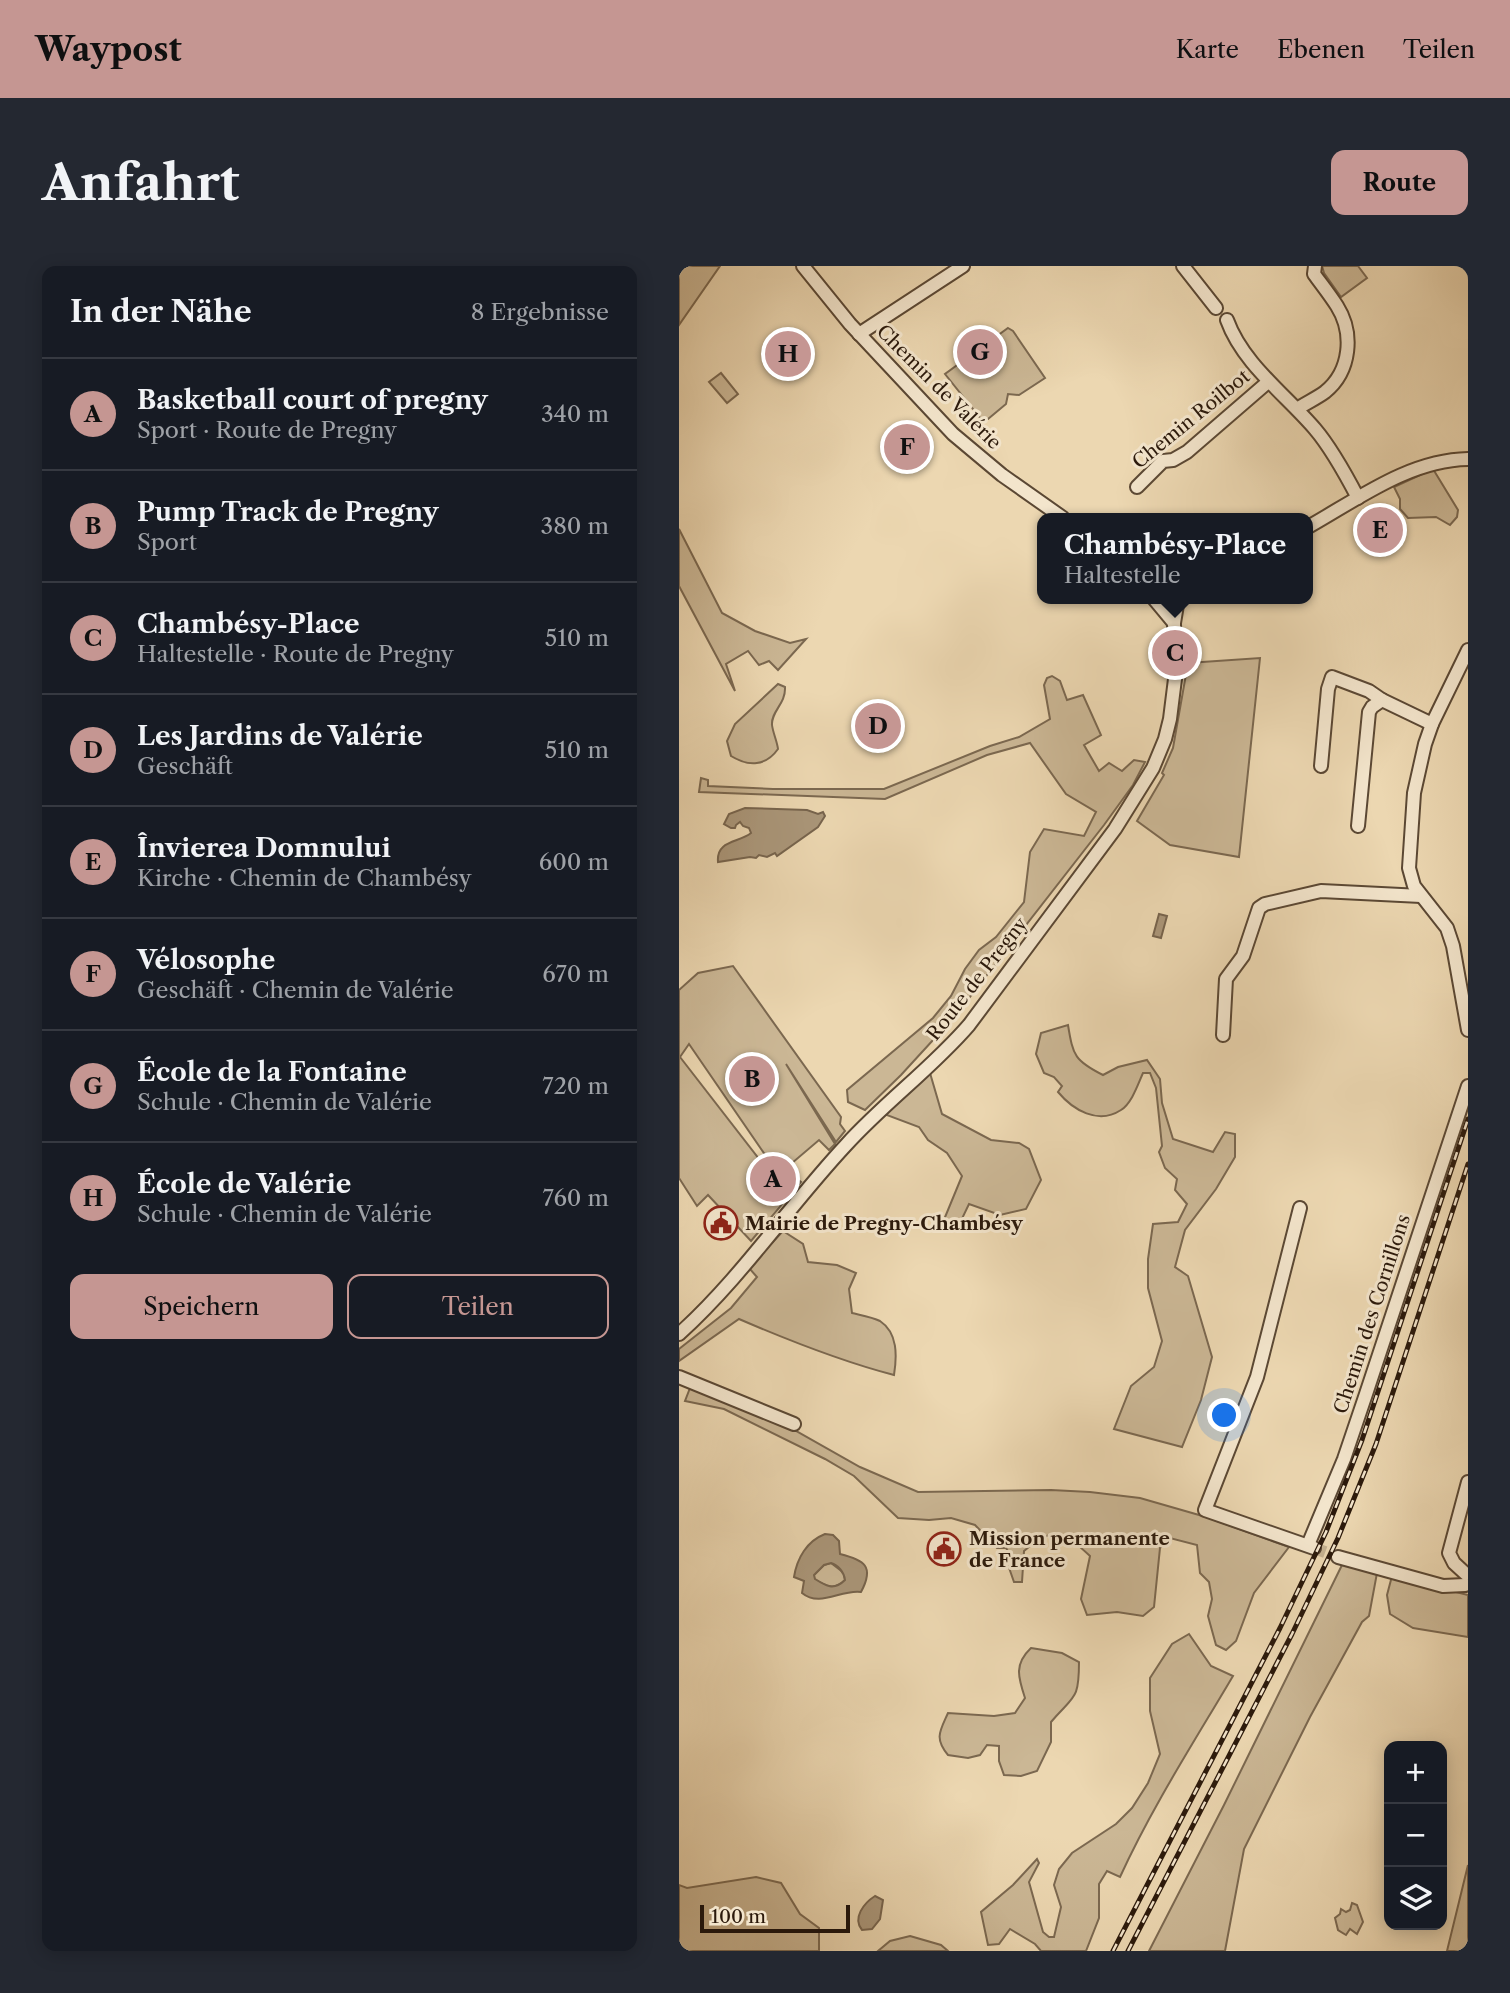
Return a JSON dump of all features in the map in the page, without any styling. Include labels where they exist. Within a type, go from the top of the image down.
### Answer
[{"type":"street","name":"Chemin de Valérie","points":[[803,266],[859,334],[953,434],[993,469],[1056,513]]},
{"type":"street","points":[[859,334],[963,266]]},
{"type":"street","points":[[1183,266],[1216,307]]},
{"type":"street","points":[[1297,409],[1325,392],[1335,381],[1348,349],[1343,319],[1338,307],[1314,274],[1315,266]]},
{"type":"street","points":[[1227,320],[1233,337],[1268,382],[1318,432],[1358,498]]},
{"type":"street","name":"Chemin Roilbot","points":[[1137,487],[1163,461],[1173,460],[1187,452],[1268,382]]},
{"type":"street","points":[[1313,524],[1419,467],[1441,461],[1468,459]]},
{"type":"street","points":[[1158,604],[1174,623]]},
{"type":"street","name":"Route de Pregny","points":[[679,1334],[714,1299],[846,1145],[961,1035],[1115,830],[1153,768],[1165,739],[1175,679],[1174,623],[1177,604]]},
{"type":"street","points":[[1468,650],[1431,724],[1414,793],[1409,855],[1411,878],[1421,896],[1447,928],[1453,946],[1468,1030]]},
{"type":"street","points":[[1321,766],[1328,689],[1332,677],[1370,691],[1382,700],[1431,724]]},
{"type":"street","points":[[1358,826],[1369,712],[1382,700]]},
{"type":"street","points":[[1223,1035],[1226,979],[1243,956],[1259,908],[1265,904],[1321,891],[1421,896]]},
{"type":"street","name":"Chemin des Cornillons","points":[[1300,1208],[1257,1377],[1205,1510],[1311,1546],[1344,1459],[1468,1086]]},
{"type":"street","points":[[679,1377],[794,1424]]},
{"type":"street","points":[[1338,1557],[1443,1586],[1467,1580],[1449,1553],[1468,1482]]},
{"type":"shaded area","points":[[679,266],[720,266],[679,325]]},
{"type":"shaded area","points":[[1322,266],[1358,266],[1367,278],[1341,297]]},
{"type":"shaded area","points":[[1008,328],[1013,331],[1045,378],[1019,395],[1008,394],[1006,404],[988,419],[981,419],[945,374]]},
{"type":"shaded area","points":[[721,373],[738,394],[727,403],[709,382]]},
{"type":"shaded area","points":[[1433,469],[1458,510],[1457,517],[1450,525],[1436,517],[1408,518],[1400,509],[1400,499],[1394,487]]},
{"type":"shaded area","points":[[679,529],[722,613],[755,631],[790,643],[806,639],[778,670],[769,661],[759,665],[748,651],[726,664],[735,691],[679,586]]},
{"type":"shaded area","points":[[1260,658],[1239,857],[1170,845],[1137,821],[1164,775],[1162,773],[1173,748],[1188,663]]},
{"type":"shaded area","points":[[1052,676],[1060,681],[1067,700],[1083,695],[1101,735],[1084,745],[1099,771],[1109,763],[1122,771],[1134,760],[1145,762],[1133,785],[1104,825],[955,1016],[865,1110],[848,1102],[847,1090],[933,1018],[951,996],[979,950],[996,937],[1024,902],[1030,852],[1044,829],[1084,836],[1096,812],[1066,794],[1030,743],[987,755],[885,799],[699,792],[701,778],[708,780],[708,786],[884,789],[1019,737],[1050,719],[1044,685],[1047,678]]},
{"type":"shaded area","points":[[778,684],[785,687],[785,693],[772,720],[778,749],[768,759],[757,763],[744,762],[731,756],[727,741],[735,724]]},
{"type":"shaded area","points":[[745,808],[807,810],[818,814],[823,812],[825,816],[818,827],[777,856],[775,853],[767,857],[759,855],[756,858],[718,862],[718,855],[724,846],[751,833],[749,828],[740,822],[735,828],[724,824],[729,814]]},
{"type":"shaded area","points":[[1159,914],[1167,916],[1161,938],[1153,936]]},
{"type":"shaded area","points":[[733,966],[841,1117],[840,1124],[845,1131],[836,1142],[786,1064],[835,1144],[829,1150],[819,1140],[792,1163],[797,1179],[801,1182],[751,1241],[708,1195],[697,1206],[679,1178],[679,990],[698,973]],"holes":[[[689,1044],[770,1162],[766,1168],[680,1057]]]},
{"type":"shaded area","points":[[1068,1025],[1077,1056],[1086,1066],[1103,1075],[1118,1067],[1147,1060],[1160,1079],[1162,1103],[1173,1139],[1213,1152],[1225,1132],[1235,1134],[1235,1157],[1216,1189],[1185,1230],[1175,1267],[1188,1276],[1212,1357],[1201,1400],[1182,1447],[1114,1429],[1131,1386],[1154,1367],[1162,1341],[1148,1288],[1148,1259],[1153,1224],[1178,1222],[1187,1204],[1175,1190],[1177,1179],[1165,1168],[1159,1152],[1162,1146],[1156,1088],[1150,1073],[1143,1073],[1125,1107],[1104,1116],[1095,1116],[1071,1105],[1058,1092],[1062,1086],[1054,1077],[1044,1073],[1036,1054],[1041,1033]]},
{"type":"shaded area","points":[[930,1073],[942,1114],[991,1140],[1019,1143],[1029,1149],[1041,1180],[1026,1209],[1000,1215],[969,1204],[959,1225],[943,1222],[962,1176],[947,1153],[928,1140],[919,1127],[884,1114]]},
{"type":"shaded area","points":[[783,1231],[803,1244],[808,1262],[837,1265],[856,1273],[849,1289],[852,1313],[870,1317],[886,1326],[893,1338],[896,1353],[894,1375],[815,1350],[739,1319],[679,1361],[679,1349],[731,1308],[757,1277],[749,1268]]},
{"type":"shaded area","points":[[690,1388],[796,1431],[860,1467],[918,1492],[1051,1490],[1140,1498],[1206,1517],[1289,1547],[1254,1593],[1236,1641],[1226,1650],[1216,1645],[1208,1616],[1212,1599],[1209,1582],[1200,1573],[1197,1545],[1170,1538],[1160,1548],[1154,1607],[1143,1616],[1117,1612],[1087,1615],[1081,1599],[1090,1556],[1073,1541],[1058,1534],[1043,1537],[1034,1543],[1024,1551],[1022,1582],[1014,1582],[1007,1562],[1009,1553],[1006,1548],[997,1548],[975,1525],[951,1518],[898,1518],[854,1476],[825,1459],[724,1409],[685,1401]]},
{"type":"shaded area","points":[[825,1534],[833,1535],[839,1541],[840,1554],[865,1566],[867,1576],[861,1592],[816,1599],[802,1593],[804,1581],[794,1577],[795,1570],[804,1551]],"holes":[[[834,1564],[840,1569],[845,1580],[830,1586],[815,1579],[814,1575],[824,1565]]]},
{"type":"shaded area","points":[[831,1563],[844,1573],[845,1580],[834,1586],[814,1579],[814,1575],[824,1565]]},
{"type":"shaded area","points":[[1343,1563],[1377,1573],[1369,1616],[1362,1622],[1310,1717],[1244,1849],[1225,1951],[1149,1951],[1224,1805]]},
{"type":"shaded area","points":[[1392,1576],[1468,1595],[1468,1637],[1413,1628],[1390,1614],[1387,1595]]},
{"type":"shaded area","points":[[1189,1634],[1211,1666],[1233,1676],[1160,1800],[1120,1877],[1107,1871],[1099,1884],[1099,1918],[1086,1951],[1041,1951],[1035,1944],[1010,1929],[999,1944],[988,1945],[981,1912],[1013,1885],[1037,1859],[1039,1863],[1029,1882],[1043,1932],[1054,1937],[1061,1907],[1054,1885],[1059,1869],[1072,1853],[1116,1824],[1132,1808],[1148,1783],[1160,1754],[1150,1711],[1150,1678],[1172,1644]]},
{"type":"shaded area","points":[[1031,1648],[1062,1653],[1079,1662],[1076,1691],[1051,1722],[1051,1742],[1037,1771],[1021,1776],[1004,1775],[999,1761],[999,1746],[987,1745],[980,1755],[968,1758],[948,1755],[940,1739],[948,1713],[994,1716],[1015,1713],[1025,1698],[1019,1677],[1020,1665]]},
{"type":"shaded area","points":[[1468,1865],[1468,1951],[1447,1951]]},
{"type":"shaded area","points":[[756,1877],[781,1883],[800,1914],[819,1928],[819,1951],[679,1951],[679,1885],[687,1888]]},
{"type":"shaded area","points":[[875,1896],[883,1900],[880,1919],[872,1929],[862,1930],[859,1916],[863,1907]]},
{"type":"shaded area","points":[[1352,1903],[1357,1905],[1363,1922],[1357,1934],[1350,1929],[1346,1935],[1338,1930],[1335,1918],[1341,1909],[1346,1912],[1350,1910]]},
{"type":"shaded area","points":[[910,1936],[941,1945],[948,1951],[878,1951],[890,1941]]},
{"type":"tunnel","points":[[1314,1548],[1338,1557]]},
{"type":"railway","points":[[1113,1951],[1280,1628],[1326,1532],[1362,1440],[1468,1119]]},
{"type":"railway","points":[[1128,1951],[1292,1634],[1338,1538],[1376,1444],[1468,1164]]},
{"type":"place","name":"École de la Fontaine","points":[[980,352]]},
{"type":"place","name":"École de Valérie","points":[[788,354]]},
{"type":"place","name":"Vélosophe","points":[[907,447]]},
{"type":"place","name":"Învierea Domnului","points":[[1380,530]]},
{"type":"place","name":"Chambésy-Place","points":[[1175,653]]},
{"type":"place","name":"Les Jardins de Valérie","points":[[878,726]]},
{"type":"place","name":"Pump Track de Pregny","points":[[752,1079]]},
{"type":"place","name":"Basketball court of pregny","points":[[773,1179]]},
{"type":"place","name":"Mairie de Pregny-Chambésy","points":[[721,1223]]},
{"type":"place","name":"Mission permanente de France","points":[[944,1549]]}]
